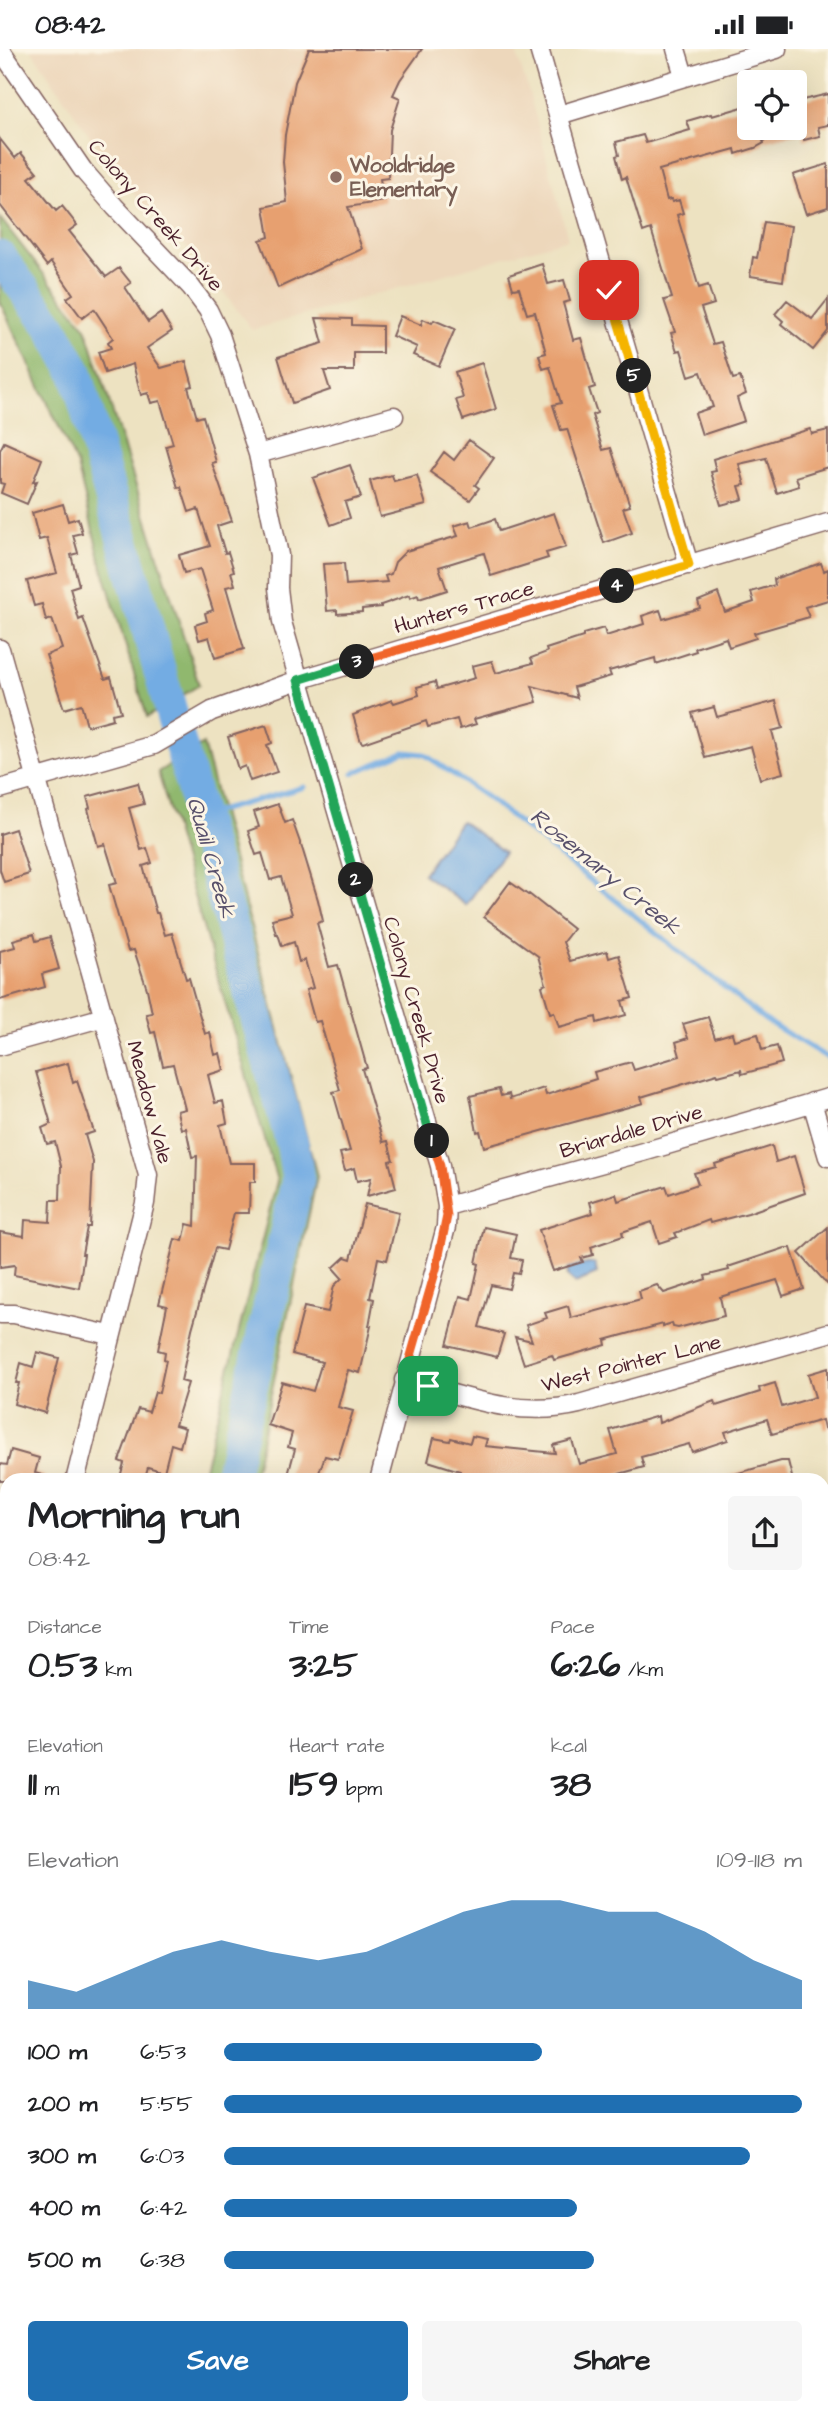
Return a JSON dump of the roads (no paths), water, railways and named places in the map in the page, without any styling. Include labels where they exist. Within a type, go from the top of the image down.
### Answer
[{"type":"street","name":"Colony Creek Drive","points":[[0,49],[83,170],[115,208],[191,287],[208,310],[220,335],[258,454],[279,555],[278,588],[282,622],[440,1166],[447,1206],[446,1227],[381,1473]]},
{"type":"street","points":[[539,49],[689,565]]},
{"type":"street","points":[[676,49],[684,76]]},
{"type":"street","points":[[559,115],[778,49]]},
{"type":"street","points":[[258,454],[394,416]]},
{"type":"street","name":"Hunters Trace","points":[[0,789],[153,745],[212,711],[298,680],[828,523]]},
{"type":"street","name":"Meadow Vale","points":[[0,649],[148,1175],[145,1203],[77,1473]]},
{"type":"street","points":[[0,1047],[104,1017]]},
{"type":"street","points":[[820,1100],[828,1157]]},
{"type":"street","name":"Briardale Drive","points":[[447,1206],[820,1100]]},
{"type":"street","points":[[0,1314],[14,1314],[110,1335]]},
{"type":"street","name":"West Pointer Lane","points":[[404,1380],[512,1409],[552,1409],[579,1404],[828,1333]]},
{"type":"water","points":[[461,821],[504,852],[466,905],[423,874]]},
{"type":"water","points":[[595,1264],[597,1274],[575,1283],[567,1276],[569,1268]]},
{"type":"waterway","name":"Quail Creek","points":[[0,257],[51,326],[76,372],[293,1147],[298,1179],[232,1473]]},
{"type":"waterway","name":"Rosemary Creek","points":[[353,773],[404,752],[424,754],[489,799],[765,1020],[828,1058]]},
{"type":"waterway","points":[[198,809],[211,813],[304,787]]},
{"type":"place","name":"Wooldridge Elementary","points":[[336,177]]}]
